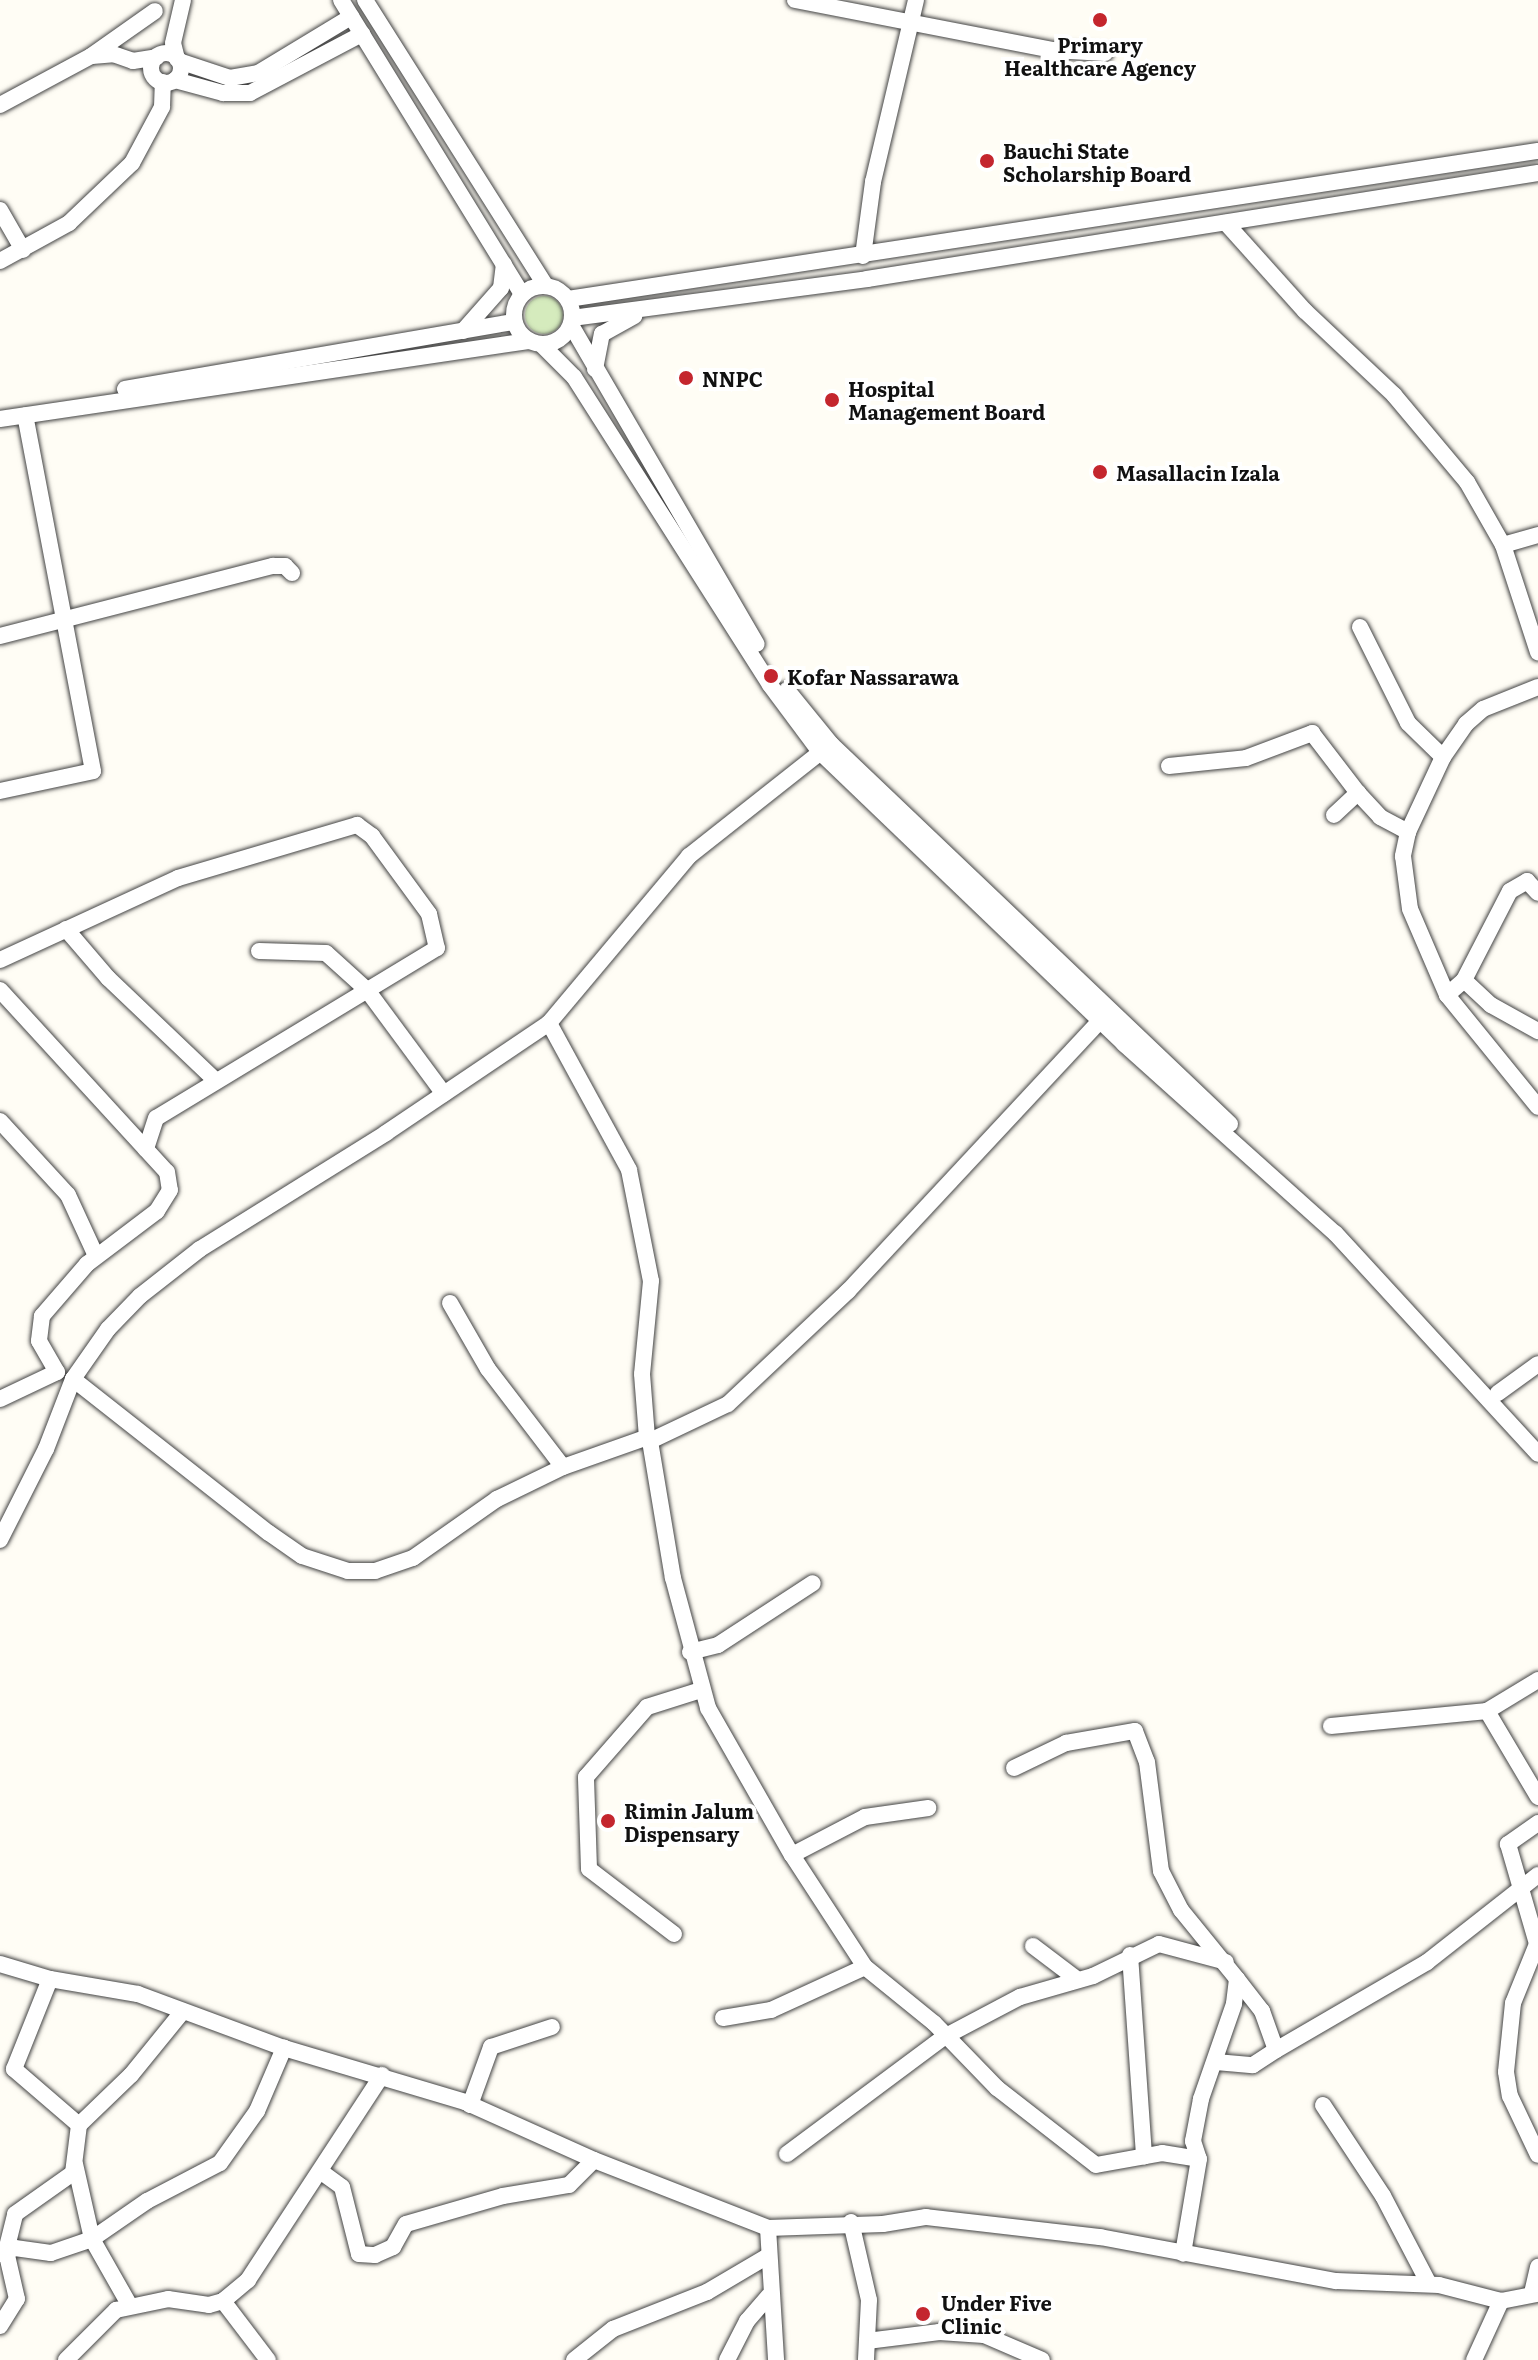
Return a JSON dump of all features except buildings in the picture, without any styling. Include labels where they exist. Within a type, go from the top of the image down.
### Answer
[{"type":"street","points":[[0,261],[69,223],[132,163],[162,107],[164,79],[183,0]]},
{"type":"street","points":[[341,0],[522,294],[514,322]]},
{"type":"street","points":[[365,0],[545,285],[568,299],[1538,151]]},
{"type":"street","points":[[795,0],[1053,50],[1105,53]]},
{"type":"street","points":[[863,256],[873,182],[916,0]]},
{"type":"street","points":[[0,105],[91,56],[155,11]]},
{"type":"street","points":[[133,61],[170,55],[230,78],[258,73],[351,17]]},
{"type":"street","points":[[91,56],[113,54],[133,61],[164,79],[223,93],[250,93],[362,34]]},
{"type":"street","points":[[164,79],[170,55]]},
{"type":"street","points":[[0,419],[535,343],[560,339],[571,321],[1538,173]]},
{"type":"street","points":[[0,210],[23,250]]},
{"type":"street","points":[[1226,223],[1305,311],[1394,395],[1467,482],[1503,545],[1538,652]]},
{"type":"street","points":[[463,331],[501,288],[504,263]]},
{"type":"street","points":[[522,294],[545,285]]},
{"type":"street","points":[[568,299],[571,321],[595,374],[778,681],[826,748]]},
{"type":"street","points":[[595,374],[596,345],[602,334],[643,310]]},
{"type":"street","points":[[0,411],[514,322]]},
{"type":"street","points":[[514,322],[574,377],[770,685],[826,748],[1335,1233],[1538,1454]]},
{"type":"street","points":[[0,791],[93,771],[67,619],[25,415]]},
{"type":"street","points":[[1503,545],[1538,535]]},
{"type":"street","points":[[0,636],[273,566],[285,566],[292,573]]},
{"type":"street","points":[[1360,627],[1408,723],[1443,757]]},
{"type":"street","points":[[1538,687],[1483,709],[1443,757],[1408,832],[1403,856],[1410,909],[1447,995],[1538,1107]]},
{"type":"street","points":[[1169,766],[1246,758],[1312,733],[1380,817],[1408,832]]},
{"type":"street","points":[[0,1540],[46,1449],[73,1379],[108,1329],[163,1277],[549,1023],[689,856],[826,748]]},
{"type":"street","points":[[1334,815],[1358,793]]},
{"type":"street","points":[[0,960],[178,878],[357,825],[372,836],[429,914],[437,948],[214,1079],[156,1118],[146,1149]]},
{"type":"street","points":[[1447,995],[1464,980],[1510,891],[1527,881],[1538,893]]},
{"type":"street","points":[[66,929],[108,978],[214,1079]]},
{"type":"street","points":[[259,951],[326,953],[367,990],[444,1094]]},
{"type":"street","points":[[1464,980],[1491,1005],[1538,1031]]},
{"type":"street","points":[[0,990],[167,1172],[170,1190],[157,1211],[96,1256],[42,1316],[39,1341],[57,1372],[0,1399]]},
{"type":"street","points":[[1104,1016],[1341,1227],[1498,1393],[1538,1440]]},
{"type":"street","points":[[73,1379],[302,1556],[348,1571],[375,1571],[413,1558],[497,1499],[563,1467],[649,1440],[728,1404],[848,1291],[1104,1016]]},
{"type":"street","points":[[549,1023],[629,1170],[651,1281],[642,1374],[649,1440],[690,1652],[701,1690],[792,1855],[865,1967],[1008,2097],[1096,2165],[1162,2153],[1199,2159]]},
{"type":"street","points":[[0,1121],[68,1195],[96,1256]]},
{"type":"street","points":[[450,1303],[488,1369],[563,1467]]},
{"type":"street","points":[[1498,1393],[1538,1364]]},
{"type":"street","points":[[690,1652],[718,1645],[813,1583]]},
{"type":"street","points":[[1331,1726],[1487,1711],[1538,1680]]},
{"type":"street","points":[[674,1934],[589,1869],[586,1777],[647,1707],[701,1690]]},
{"type":"street","points":[[1487,1711],[1538,1797]]},
{"type":"street","points":[[1014,1768],[1066,1743],[1135,1731],[1147,1762],[1161,1871],[1181,1910],[1226,1962],[1262,2011],[1276,2050]]},
{"type":"street","points":[[792,1855],[865,1817],[928,1808]]},
{"type":"street","points":[[1538,1823],[1508,1844],[1517,1888],[1536,1927],[1537,1944],[1513,2003],[1506,2072],[1510,2096],[1538,2155]]},
{"type":"street","points":[[1216,2062],[1253,2065],[1427,1962],[1517,1888],[1538,1875]]},
{"type":"street","points":[[787,2154],[944,2037],[1020,1997],[1078,1980],[1159,1944],[1226,1962]]},
{"type":"street","points":[[1033,1946],[1078,1980]]},
{"type":"street","points":[[1130,1955],[1144,2157]]},
{"type":"street","points":[[0,1964],[50,1979],[138,1994],[284,2048],[382,2075],[470,2105],[594,2160],[768,2228],[851,2222],[883,2224],[926,2217],[1005,2224],[1336,2281],[1429,2284],[1501,2301],[1535,2294],[1538,2267]]},
{"type":"street","points":[[723,2018],[771,2010],[865,1967]]},
{"type":"street","points":[[50,1979],[14,2069],[79,2125]]},
{"type":"street","points":[[1183,2254],[1199,2159],[1193,2141],[1237,1979]]},
{"type":"street","points":[[0,2326],[17,2299],[3,2252],[15,2214],[73,2173],[79,2125],[131,2075],[183,2011]]},
{"type":"street","points":[[470,2105],[491,2047],[552,2027]]},
{"type":"street","points":[[3,2252],[51,2253],[92,2239],[147,2201],[220,2163],[257,2111],[284,2048]]},
{"type":"street","points":[[76,2357],[116,2310],[168,2299],[209,2305],[223,2301],[248,2280],[382,2075]]},
{"type":"street","points":[[1323,2105],[1383,2196],[1429,2284]]},
{"type":"street","points":[[73,2155],[92,2239],[130,2306]]},
{"type":"street","points":[[320,2171],[342,2187],[359,2254],[375,2255],[393,2247],[406,2224],[503,2196],[569,2185],[594,2160]]},
{"type":"street","points":[[851,2222],[869,2300],[866,2360]]},
{"type":"street","points":[[768,2228],[769,2296],[776,2360]]},
{"type":"street","points":[[574,2360],[613,2329],[707,2292],[768,2256]]},
{"type":"street","points":[[727,2360],[747,2321],[769,2296]]},
{"type":"street","points":[[223,2301],[268,2360]]},
{"type":"street","points":[[1474,2360],[1501,2301]]},
{"type":"street","points":[[867,2341],[939,2332],[984,2335],[1042,2360]]},
{"type":"green space","points":[[544,296],[558,301],[563,315],[558,329],[544,334],[530,329],[525,315],[530,301]]},
{"type":"place","name":"Primary Healthcare Agency","points":[[1100,20]]},
{"type":"place","name":"Bauchi State Scholarship Board","points":[[987,161]]},
{"type":"place","name":"NNPC","points":[[686,378]]},
{"type":"place","name":"Hospital Management Board","points":[[832,400]]},
{"type":"place","name":"Masallacin Izala","points":[[1100,472]]},
{"type":"place","name":"Kofar Nassarawa","points":[[771,676]]},
{"type":"place","name":"Rimin Jalum Dispensary","points":[[608,1821]]},
{"type":"place","name":"Under Five Clinic","points":[[923,2314]]}]
